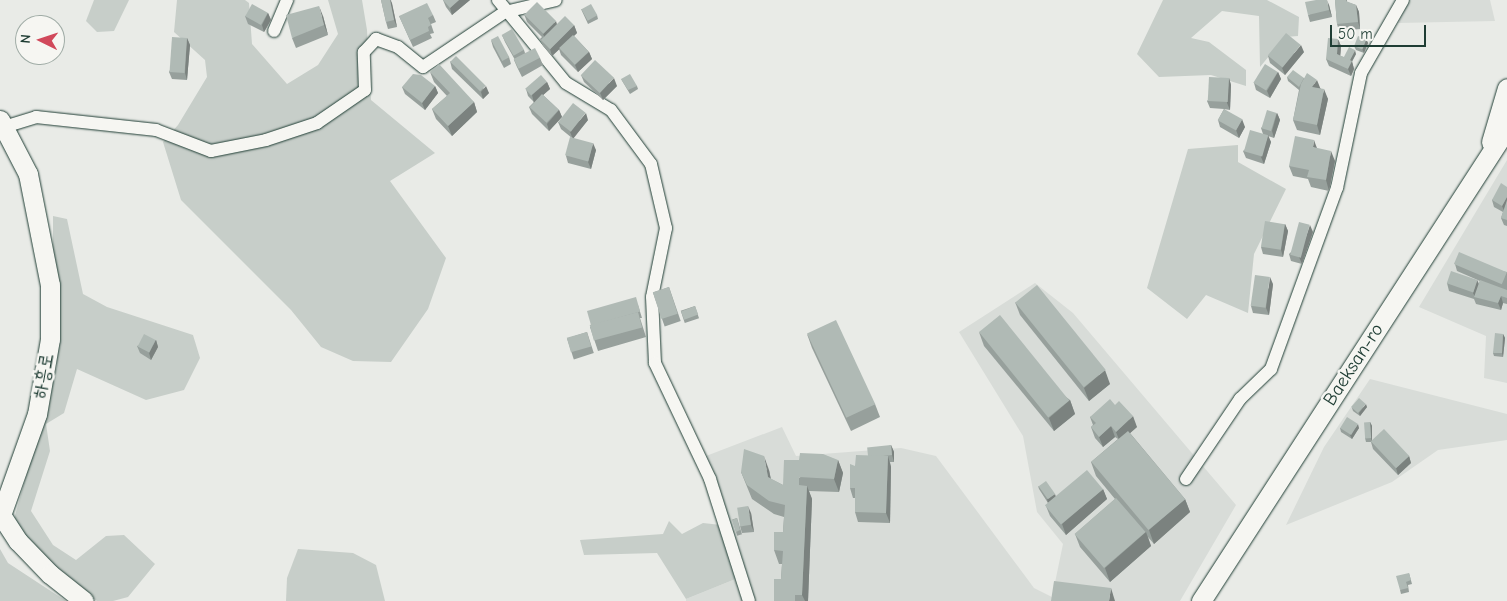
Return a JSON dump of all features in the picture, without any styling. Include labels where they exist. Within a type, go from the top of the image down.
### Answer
[{"type":"main road","points":[[1485,164],[1507,88]]},
{"type":"main road","name":"하흥로","points":[[2,124],[28,174],[40,226],[50,285],[50,339],[37,414],[1,515],[18,541],[50,574],[84,601]]},
{"type":"main road","name":"Baeksan-ro","points":[[1201,601],[1507,128]]},
{"type":"street","points":[[274,31],[287,0]]},
{"type":"street","points":[[498,0],[505,12],[566,83],[611,110],[651,164],[666,228],[652,297],[655,363],[710,479],[749,601]]},
{"type":"street","points":[[2,124],[36,117],[156,130],[211,151],[266,140],[317,123],[365,90],[364,52],[376,39],[398,46],[423,67],[505,12],[556,0]]},
{"type":"street","points":[[1186,479],[1240,399],[1271,369],[1337,188],[1361,74],[1403,0]]},
{"type":"shaded area","points":[[94,0],[129,0],[114,31],[97,32],[86,21]]},
{"type":"shaded area","points":[[177,0],[245,0],[249,3],[252,44],[287,84],[318,65],[338,34],[328,0],[362,0],[367,30],[371,100],[435,153],[390,181],[446,258],[428,309],[391,362],[353,361],[321,347],[291,310],[181,200],[163,142],[178,125],[207,77],[205,60],[174,32]]},
{"type":"shaded area","points":[[1163,0],[1267,0],[1299,17],[1298,36],[1285,37],[1260,67],[1259,16],[1222,11],[1191,38],[1209,42],[1246,70],[1246,86],[1211,75],[1159,77],[1137,54]]},
{"type":"shaded area","points":[[1409,0],[1490,0],[1495,21],[1398,23]]},
{"type":"shaded area","points":[[1238,145],[1238,162],[1286,189],[1254,254],[1248,313],[1206,295],[1187,319],[1147,288],[1188,149]]},
{"type":"shaded area","points":[[1507,160],[1507,383],[1484,378],[1486,336],[1419,307]]},
{"type":"shaded area","points":[[53,216],[67,219],[83,294],[107,307],[193,335],[200,358],[184,390],[146,400],[77,369],[64,413],[46,424],[50,451],[31,511],[53,545],[76,560],[106,536],[124,535],[155,564],[128,597],[113,601],[97,601],[53,568],[12,526],[57,366],[59,293],[53,257]]},
{"type":"shaded area","points":[[1035,283],[1073,313],[1236,505],[1180,601],[755,601],[706,456],[782,427],[796,456],[901,448],[936,456],[1034,588],[1052,597],[1063,544],[1037,512],[1023,436],[959,332]]},
{"type":"shaded area","points":[[1370,379],[1507,414],[1507,440],[1438,450],[1392,482],[1286,525],[1324,447]]},
{"type":"shaded area","points":[[669,521],[682,534],[703,523],[721,525],[738,578],[686,599],[657,553],[584,555],[580,540],[663,534]]},
{"type":"shaded area","points":[[0,549],[8,563],[66,601],[0,601]]},
{"type":"shaded area","points":[[298,549],[353,553],[376,565],[385,601],[286,601],[287,578]]},
{"type":"shaded area","points":[[738,578],[752,601],[686,601],[686,599]]},
{"type":"building","points":[[381,0],[390,0],[394,20],[386,22]]},
{"type":"building","points":[[443,0],[459,0],[450,8]]},
{"type":"building","points":[[1327,0],[1329,10],[1308,15],[1305,2]]},
{"type":"building","points":[[1335,0],[1346,0],[1356,5],[1358,22],[1337,24]]},
{"type":"building","points":[[537,2],[556,21],[543,34],[524,15]]},
{"type":"building","points":[[427,3],[433,15],[428,18],[431,25],[428,27],[429,31],[410,40],[399,16]]},
{"type":"building","points":[[252,4],[268,13],[261,25],[245,16]]},
{"type":"building","points":[[591,4],[597,15],[588,21],[581,9]]},
{"type":"building","points":[[319,6],[324,25],[292,38],[286,15]]},
{"type":"building","points":[[565,16],[574,25],[550,49],[541,40]]},
{"type":"building","points":[[512,29],[524,50],[514,56],[502,35]]},
{"type":"building","points":[[1286,33],[1301,45],[1283,67],[1268,56]]},
{"type":"building","points":[[573,35],[589,52],[575,65],[559,48]]},
{"type":"building","points":[[498,36],[509,57],[502,61],[491,40]]},
{"type":"building","points":[[1358,36],[1366,39],[1362,49],[1354,46]]},
{"type":"building","points":[[172,37],[187,38],[185,73],[170,72]]},
{"type":"building","points":[[1328,38],[1338,39],[1337,54],[1352,61],[1348,69],[1326,59]]},
{"type":"building","points":[[1349,47],[1355,50],[1350,61],[1344,58]]},
{"type":"building","points":[[535,48],[540,58],[519,69],[514,59]]},
{"type":"building","points":[[456,56],[486,86],[480,91],[450,62]]},
{"type":"building","points":[[595,60],[614,78],[600,93],[581,75]]},
{"type":"building","points":[[439,64],[474,102],[448,126],[432,109],[450,93],[430,72]]},
{"type":"building","points":[[1265,64],[1278,72],[1266,91],[1253,83]]},
{"type":"building","points":[[1293,70],[1304,78],[1299,87],[1287,77]]},
{"type":"building","points":[[1307,73],[1317,80],[1312,87],[1324,89],[1317,125],[1293,120],[1301,84]]},
{"type":"building","points":[[413,74],[421,75],[435,86],[422,103],[402,87]]},
{"type":"building","points":[[630,74],[637,86],[628,90],[621,79]]},
{"type":"building","points":[[541,75],[547,82],[531,96],[525,89]]},
{"type":"building","points":[[1209,77],[1229,78],[1228,102],[1208,101]]},
{"type":"building","points":[[542,94],[559,110],[547,123],[530,107]]},
{"type":"building","points":[[573,103],[586,113],[571,132],[558,122]]},
{"type":"building","points":[[1224,109],[1242,119],[1236,131],[1218,120]]},
{"type":"building","points":[[1267,110],[1277,113],[1271,131],[1261,128]]},
{"type":"building","points":[[1250,130],[1268,135],[1262,156],[1244,151]]},
{"type":"building","points":[[1295,136],[1314,140],[1313,147],[1331,151],[1326,180],[1307,177],[1309,170],[1289,166]]},
{"type":"building","points":[[570,137],[593,143],[588,162],[565,155]]},
{"type":"building","points":[[1501,183],[1507,187],[1507,197],[1502,206],[1492,200]]},
{"type":"building","points":[[1507,200],[1507,220],[1501,218]]},
{"type":"building","points":[[1265,221],[1285,224],[1281,250],[1261,247]]},
{"type":"building","points":[[1299,222],[1310,225],[1301,258],[1290,255]]},
{"type":"building","points":[[1459,252],[1507,272],[1502,284],[1454,264]]},
{"type":"building","points":[[1451,271],[1477,280],[1473,292],[1447,283]]},
{"type":"building","points":[[1255,275],[1270,277],[1266,308],[1251,306]]},
{"type":"building","points":[[1480,280],[1507,290],[1507,298],[1501,296],[1498,303],[1474,297]]},
{"type":"building","points":[[1037,285],[1106,370],[1084,387],[1015,303]]},
{"type":"building","points":[[669,287],[678,314],[661,319],[653,292]]},
{"type":"building","points":[[636,297],[640,311],[591,325],[587,311]]},
{"type":"building","points":[[695,306],[698,314],[684,320],[681,311]]},
{"type":"building","points":[[638,312],[642,327],[594,340],[590,325]]},
{"type":"building","points":[[1000,315],[1069,400],[1048,417],[979,332]]},
{"type":"building","points":[[836,320],[875,404],[846,418],[807,334]]},
{"type":"building","points":[[587,332],[591,346],[571,352],[567,338]]},
{"type":"building","points":[[1495,333],[1503,334],[1502,353],[1493,353]]},
{"type":"building","points":[[144,334],[156,340],[149,352],[138,346]]},
{"type":"building","points":[[1359,398],[1366,404],[1358,413],[1351,407]]},
{"type":"building","points":[[1110,399],[1115,405],[1119,401],[1133,416],[1116,432],[1111,426],[1099,437],[1091,427],[1096,423],[1090,417]]},
{"type":"building","points":[[1347,417],[1358,424],[1351,435],[1340,428]]},
{"type":"building","points":[[1364,422],[1370,422],[1371,438],[1365,438]]},
{"type":"building","points":[[1384,429],[1409,456],[1396,468],[1371,441]]},
{"type":"building","points":[[1128,431],[1185,499],[1148,530],[1091,462]]},
{"type":"building","points":[[891,445],[892,455],[868,457],[867,448]]},
{"type":"building","points":[[744,449],[764,456],[768,477],[783,485],[784,460],[799,460],[800,453],[823,454],[838,460],[834,479],[799,477],[799,485],[807,486],[802,595],[795,595],[795,601],[774,601],[774,579],[781,579],[783,551],[774,550],[774,532],[783,532],[785,505],[769,501],[747,485],[741,472]]},
{"type":"building","points":[[856,455],[888,456],[886,513],[855,512],[855,488],[850,488],[850,464],[855,466]]},
{"type":"building","points":[[1087,470],[1103,489],[1061,525],[1045,505]]},
{"type":"building","points":[[1046,481],[1055,494],[1048,499],[1039,486]]},
{"type":"building","points":[[1116,498],[1146,532],[1104,568],[1074,534]]},
{"type":"building","points":[[748,506],[751,525],[740,526],[737,508]]},
{"type":"building","points":[[737,518],[740,530],[736,532],[732,520]]},
{"type":"building","points":[[1409,573],[1411,580],[1406,582],[1408,588],[1400,590],[1396,576]]},
{"type":"building","points":[[1054,581],[1111,588],[1109,601],[1051,601]]}]
